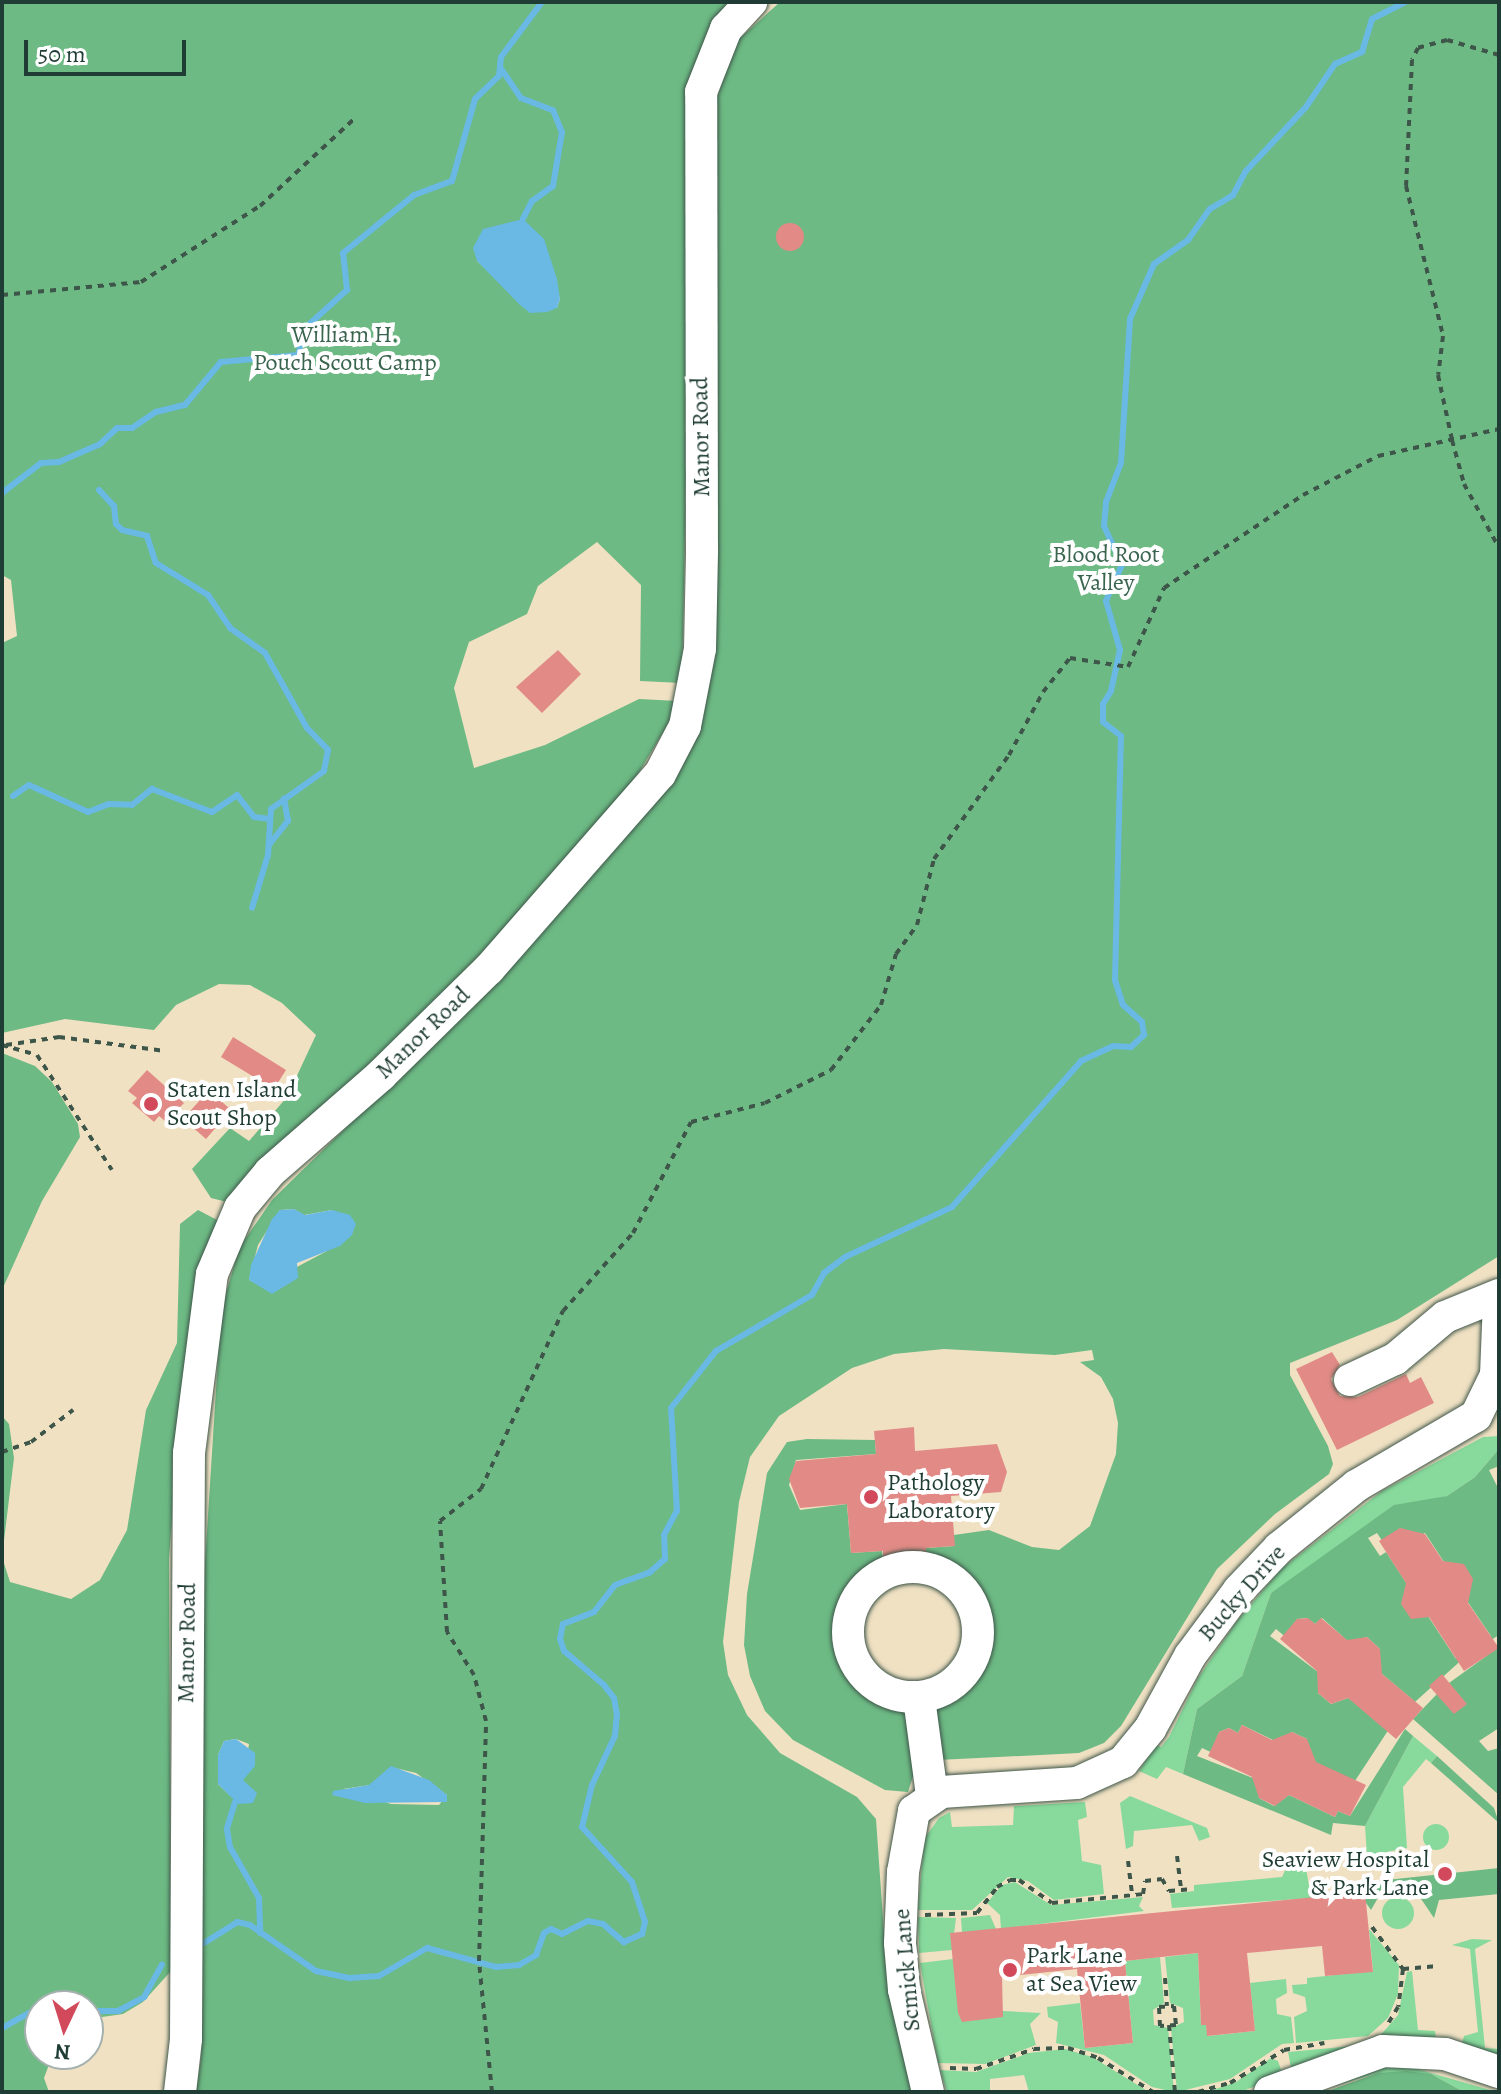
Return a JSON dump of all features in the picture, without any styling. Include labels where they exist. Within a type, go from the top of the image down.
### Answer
[{"type":"street","name":"Manor Road","points":[[180,2092],[186,2039],[189,1453],[212,1274],[240,1208],[270,1172],[381,1075],[489,969],[660,774],[685,726],[700,649],[701,92],[726,29],[751,2]]},
{"type":"street","points":[[1350,1380],[1395,1359],[1445,1317],[1499,1295]]},
{"type":"street","name":"Bucky Drive","points":[[928,1799],[1077,1783],[1123,1762],[1150,1729],[1190,1656],[1279,1548],[1356,1486],[1476,1416],[1496,1375],[1499,1301]]},
{"type":"street","points":[[904,1568],[934,1570],[959,1586],[978,1625],[968,1668],[947,1689],[919,1698],[890,1694],[866,1679],[848,1641],[850,1613],[865,1587],[904,1568]]},
{"type":"street","points":[[919,1698],[928,1799]]},
{"type":"street","name":"Scmick Lane","points":[[928,1799],[910,1824],[900,1931],[904,1990],[932,2079]]},
{"type":"street","points":[[1270,2092],[1383,2051],[1445,2054],[1499,2072]]},
{"type":"path","points":[[1499,55],[1447,40],[1418,48],[1412,60],[1406,186],[1443,336],[1438,375],[1452,440],[1464,484],[1499,548]]},
{"type":"path","points":[[2,295],[141,282],[260,206],[353,120]]},
{"type":"path","points":[[492,2092],[479,1961],[486,1721],[474,1675],[447,1632],[440,1521],[481,1489],[563,1311],[633,1233],[691,1122],[765,1103],[831,1070],[881,1005],[896,954],[917,925],[934,859],[1009,755],[1043,692],[1070,658],[1128,667],[1164,588],[1192,566],[1303,495],[1378,456],[1499,429]]},
{"type":"path","points":[[3,1046],[59,1037],[165,1051]]},
{"type":"path","points":[[3,1046],[37,1055],[112,1170]]},
{"type":"path","points":[[2,1452],[31,1442],[73,1410]]},
{"type":"path","points":[[1177,1856],[1181,1890]]},
{"type":"path","points":[[1128,1861],[1132,1895]]},
{"type":"path","points":[[915,1914],[977,1913],[997,1887],[1010,1880],[1019,1880],[1052,1903],[1143,1894],[1145,1881],[1162,1879],[1169,1891],[1190,1889]]},
{"type":"path","points":[[1372,1927],[1403,1969],[1398,2007],[1384,2029]]},
{"type":"path","points":[[1403,1969],[1438,1966]]},
{"type":"path","points":[[1165,1978],[1167,2006]]},
{"type":"path","points":[[1167,2006],[1174,2006],[1176,2025],[1160,2026],[1159,2007],[1167,2006]]},
{"type":"path","points":[[1169,2025],[1175,2092]]},
{"type":"path","points":[[1198,2092],[1230,2083],[1284,2050],[1331,2043]]},
{"type":"path","points":[[932,2079],[976,2069],[1034,2049],[1068,2048],[1098,2058],[1153,2092]]},
{"type":"green space","name":"William H. Pouch Scout Camp","points":[[2,2],[736,2],[711,34],[686,482],[682,683],[640,681],[641,585],[597,542],[538,586],[527,614],[469,642],[454,688],[474,768],[545,745],[639,699],[678,701],[674,714],[629,789],[457,981],[231,1203],[211,1198],[192,1169],[230,1128],[249,1141],[287,1097],[316,1035],[282,1003],[250,985],[219,984],[176,1005],[154,1030],[65,1019],[2,1033],[2,643],[17,636],[11,580],[2,575]],"holes":[[[515,222],[550,261],[560,299],[557,308],[508,289],[477,261],[502,225]]]},
{"type":"green space","name":"Blood Root Valley","points":[[780,2],[1499,2],[1499,1256],[1397,1320],[1290,1363],[1290,1375],[1328,1446],[1333,1464],[1329,1474],[1275,1514],[1217,1569],[1121,1726],[1104,1743],[1079,1753],[938,1760],[932,1708],[964,1685],[981,1658],[986,1634],[983,1609],[973,1588],[926,1557],[926,1548],[954,1546],[954,1535],[989,1530],[1032,1547],[1059,1550],[1090,1526],[1116,1454],[1118,1423],[1113,1399],[1101,1377],[1080,1362],[1094,1360],[1092,1350],[1055,1355],[944,1349],[894,1354],[852,1368],[779,1416],[750,1457],[739,1502],[723,1642],[728,1675],[747,1715],[780,1753],[857,1797],[876,1819],[886,1962],[911,2092],[196,2092],[201,2057],[198,1673],[221,1311],[239,1248],[272,1200],[473,1003],[691,744],[710,119],[736,42]],"holes":[[[294,1209],[304,1215],[332,1210],[327,1251],[261,1286],[249,1280],[258,1245],[280,1210]],[[236,1739],[249,1744],[243,1780],[253,1803],[238,1803],[218,1784],[218,1755],[224,1741]],[[391,1767],[416,1773],[447,1795],[439,1805],[391,1804],[343,1789],[370,1785]]]},
{"type":"green space","points":[[2,1053],[35,1066],[52,1082],[78,1124],[80,1137],[42,1201],[2,1290]]},
{"type":"green space","points":[[198,1210],[219,1221],[179,1423],[169,1559],[171,1971],[143,2002],[123,2014],[104,2017],[104,1990],[24,1990],[24,2070],[47,2070],[44,2078],[49,2092],[2,2092],[2,1557],[10,1582],[71,1599],[100,1580],[127,1530],[146,1410],[177,1343],[180,1224]]},
{"type":"green space","points":[[2,1416],[9,1424],[14,1458],[2,1557]]},
{"type":"green space","points":[[1499,1436],[1499,1449],[1475,1477],[1447,1496],[1417,1503],[1271,1593],[1242,1676],[1197,1709],[1183,1774],[1166,1767],[1157,1779],[1139,1771],[1156,1745],[1161,1747],[1169,1737],[1198,1678],[1237,1621],[1281,1569],[1382,1491],[1483,1437]]},
{"type":"green space","points":[[807,1439],[875,1440],[876,1454],[796,1460],[789,1485],[800,1510],[847,1504],[851,1553],[882,1551],[883,1560],[850,1595],[841,1620],[843,1656],[853,1677],[873,1692],[907,1705],[916,1767],[908,1792],[885,1790],[793,1740],[765,1711],[750,1676],[744,1645],[747,1594],[767,1473],[787,1442]]},
{"type":"green space","points":[[1499,1449],[1499,1466],[1489,1470],[1499,1490],[1499,1635],[1480,1647],[1491,1636],[1463,1595],[1464,1564],[1446,1565],[1425,1533],[1416,1538],[1400,1528],[1385,1545],[1377,1533],[1368,1538],[1380,1556],[1386,1552],[1456,1659],[1466,1656],[1406,1710],[1413,1700],[1375,1668],[1380,1649],[1367,1637],[1350,1643],[1322,1618],[1315,1624],[1307,1618],[1297,1619],[1288,1639],[1276,1629],[1270,1636],[1322,1675],[1318,1693],[1331,1704],[1348,1698],[1391,1726],[1349,1790],[1307,1759],[1307,1739],[1292,1732],[1277,1742],[1242,1725],[1238,1733],[1229,1728],[1219,1732],[1215,1754],[1202,1748],[1197,1756],[1258,1780],[1259,1798],[1274,1806],[1289,1795],[1335,1817],[1338,1811],[1350,1816],[1405,1729],[1413,1736],[1365,1826],[1333,1823],[1331,1835],[1183,1774],[1197,1709],[1242,1676],[1271,1593],[1394,1505],[1447,1496],[1475,1477]]},
{"type":"green space","points":[[1499,1647],[1499,1728],[1479,1741],[1488,1751],[1499,1748],[1499,1795],[1413,1719],[1437,1694],[1466,1704],[1449,1683]]},
{"type":"green space","points":[[1413,1736],[1437,1756],[1431,1763],[1426,1759],[1403,1787],[1407,1848],[1367,1856],[1365,1826]]},
{"type":"green space","points":[[1437,1756],[1494,1808],[1499,1823],[1431,1763]]},
{"type":"green space","points":[[1130,1796],[1207,1828],[1210,1837],[1199,1841],[1192,1825],[1134,1831],[1133,1846],[1126,1849],[1120,1803]]},
{"type":"green space","points":[[1085,1802],[1087,1817],[1078,1820],[1082,1861],[1101,1865],[1104,1894],[1054,1900],[1028,1881],[1008,1877],[972,1910],[918,1910],[924,1839],[939,1818],[950,1812],[952,1827],[1013,1825],[1014,1806]]},
{"type":"green space","points":[[1436,1824],[1445,1828],[1449,1837],[1445,1846],[1436,1850],[1427,1846],[1423,1837],[1427,1828]]},
{"type":"green space","points":[[1289,1862],[1306,1868],[1311,1898],[1172,1908],[1170,1894],[1194,1891],[1194,1885],[1282,1877]]},
{"type":"green space","points":[[1499,1868],[1499,1894],[1439,1900],[1434,1918],[1413,1887],[1397,1884],[1383,1889],[1371,1910],[1359,1893],[1358,1883]]},
{"type":"green space","points":[[1015,1882],[1051,1905],[1143,1897],[1139,1906],[1144,1911],[1001,1929],[1000,1915],[987,1903],[1002,1885]]},
{"type":"green space","points":[[1398,1897],[1409,1902],[1414,1913],[1409,1924],[1398,1929],[1387,1924],[1382,1913],[1387,1902]]},
{"type":"green space","points":[[990,1915],[996,1929],[962,1933],[961,1918]]},
{"type":"green space","points":[[918,1917],[956,1918],[952,1950],[919,1953]]},
{"type":"green space","points":[[1369,1929],[1399,1965],[1398,1994],[1388,2018],[1368,2036],[1296,2043],[1294,2017],[1307,2011],[1305,1997],[1293,1993],[1292,1985],[1307,1984],[1307,1978],[1373,1971]]},
{"type":"green space","points":[[1472,1939],[1492,1940],[1475,1949],[1485,2048],[1499,2049],[1499,2059],[1462,2043],[1464,2036],[1478,2032],[1470,1949],[1452,1945]]},
{"type":"green space","points":[[1198,1953],[1201,2025],[1206,2025],[1208,2036],[1255,2031],[1250,1983],[1286,1979],[1287,1993],[1276,1999],[1277,2014],[1291,2017],[1294,2043],[1282,2044],[1230,2079],[1177,2092],[1171,2028],[1184,2022],[1183,2008],[1170,2003],[1165,1957]]},
{"type":"green space","points":[[1160,1957],[1164,2003],[1153,2010],[1154,2025],[1168,2028],[1174,2092],[1152,2087],[1104,2055],[1056,2043],[1058,2022],[1048,2017],[1047,2007],[1080,2003],[1085,2048],[1133,2043],[1125,1961]]},
{"type":"green space","points":[[953,1959],[1003,2011],[1041,2013],[1030,2024],[1036,2045],[985,2064],[938,2063],[920,1963]]},
{"type":"green space","points":[[1412,1971],[1418,2030],[1435,2031],[1436,2038],[1292,2073],[1288,2052],[1353,2046],[1379,2037],[1398,2015],[1407,1972]]},
{"type":"green space","points":[[1065,2049],[1092,2057],[1149,2092],[1029,2092],[1024,2075],[990,2079],[990,2092],[947,2092],[940,2070],[976,2072],[1029,2053]]},
{"type":"green space","points":[[1271,2058],[1278,2061],[1283,2076],[1240,2092],[1207,2092],[1236,2082]]},
{"type":"green space","points":[[1410,2067],[1497,2092],[1464,2092],[1431,2074],[1378,2073],[1313,2092],[1384,2068]]},
{"type":"green space","points":[[1406,2071],[1431,2074],[1464,2092],[1325,2092],[1378,2073]]},
{"type":"water","points":[[523,219],[544,239],[557,279],[560,299],[557,308],[547,312],[530,313],[519,304],[477,261],[473,248],[483,229]]},
{"type":"water","points":[[294,1209],[305,1215],[332,1210],[350,1215],[356,1224],[352,1235],[340,1246],[297,1263],[298,1278],[272,1294],[249,1280],[251,1265],[272,1219],[280,1210]]},
{"type":"water","points":[[236,1739],[255,1753],[255,1766],[243,1780],[257,1793],[253,1803],[238,1804],[218,1784],[218,1755],[224,1741]]},
{"type":"water","points":[[391,1766],[429,1780],[447,1795],[447,1802],[365,1803],[332,1795],[333,1791],[369,1785]]},
{"type":"building","points":[[790,223],[800,227],[804,237],[800,247],[790,251],[780,247],[776,237],[780,227]]},
{"type":"building","points":[[558,650],[581,674],[542,713],[516,687]]},
{"type":"building","points":[[233,1037],[286,1070],[274,1089],[221,1057]]},
{"type":"building","points":[[147,1070],[184,1103],[166,1122],[159,1116],[154,1122],[132,1103],[137,1098],[128,1091]]},
{"type":"building","points":[[209,1090],[231,1110],[206,1139],[183,1119]]},
{"type":"building","points":[[1332,1352],[1340,1365],[1331,1379],[1340,1396],[1358,1397],[1406,1374],[1410,1383],[1421,1377],[1434,1403],[1337,1450],[1296,1369]]},
{"type":"building","name":"Pathology Laboratory","points":[[914,1427],[915,1451],[997,1444],[1007,1472],[1001,1492],[951,1496],[955,1546],[926,1548],[927,1562],[883,1566],[883,1551],[851,1553],[847,1504],[800,1508],[789,1479],[796,1461],[876,1454],[874,1431]]},
{"type":"building","points":[[1400,1528],[1425,1534],[1443,1561],[1464,1564],[1473,1579],[1468,1603],[1499,1648],[1464,1671],[1429,1617],[1411,1619],[1401,1604],[1406,1583],[1379,1541]]},
{"type":"building","points":[[1308,1618],[1315,1624],[1321,1618],[1347,1640],[1367,1637],[1380,1649],[1382,1674],[1423,1708],[1396,1739],[1348,1698],[1331,1704],[1318,1693],[1317,1671],[1280,1639],[1297,1619]]},
{"type":"building","points":[[1442,1674],[1467,1704],[1454,1714],[1429,1686]]},
{"type":"building","points":[[1242,1725],[1272,1740],[1292,1732],[1307,1739],[1316,1762],[1366,1785],[1350,1816],[1338,1811],[1335,1817],[1289,1795],[1275,1806],[1259,1798],[1252,1777],[1208,1756],[1219,1732],[1229,1728],[1238,1733]]},
{"type":"building","name":"Park Lane at Sea View","points":[[1365,1892],[1373,1972],[1325,1976],[1322,1946],[1247,1953],[1255,2031],[1207,2036],[1206,2025],[1201,2025],[1198,1953],[1125,1961],[1133,2043],[1085,2048],[1077,1969],[1002,1977],[1003,2017],[962,2022],[958,2013],[950,1933]]},
{"type":"waterway","points":[[2,493],[41,463],[59,462],[100,444],[117,428],[132,428],[156,412],[185,405],[221,362],[298,355],[305,328],[347,290],[343,253],[414,195],[452,181],[475,99],[499,76],[501,57],[542,2]]},
{"type":"waterway","points":[[204,1943],[237,1922],[250,1925],[316,1971],[350,1978],[379,1976],[427,1948],[496,1967],[519,1965],[536,1955],[544,1933],[551,1929],[562,1934],[588,1921],[603,1924],[624,1942],[642,1934],[645,1922],[632,1882],[582,1827],[592,1785],[615,1736],[617,1715],[614,1698],[604,1685],[564,1651],[560,1639],[563,1624],[594,1612],[615,1585],[650,1572],[665,1559],[664,1535],[677,1511],[671,1408],[716,1351],[812,1295],[824,1273],[845,1257],[952,1207],[1081,1061],[1113,1046],[1131,1047],[1144,1035],[1142,1022],[1123,1005],[1115,980],[1121,736],[1103,722],[1103,704],[1111,691],[1120,650],[1106,601],[1122,565],[1104,526],[1106,502],[1121,463],[1130,319],[1154,264],[1188,240],[1210,209],[1233,195],[1245,172],[1306,107],[1335,64],[1362,52],[1372,19],[1405,2]]},
{"type":"waterway","points":[[502,70],[521,98],[553,110],[562,132],[553,186],[532,201],[523,219]]},
{"type":"waterway","points":[[99,490],[114,506],[116,524],[122,530],[147,536],[156,563],[208,595],[230,628],[265,653],[307,728],[328,750],[324,771],[271,809],[268,855],[252,908]]},
{"type":"waterway","points":[[13,796],[29,785],[88,812],[109,804],[132,805],[152,789],[212,812],[237,795],[254,817],[270,819]]},
{"type":"waterway","points":[[269,845],[288,821],[284,798]]},
{"type":"waterway","points":[[235,1802],[227,1829],[230,1847],[259,1898],[260,1933]]},
{"type":"waterway","points":[[104,2011],[118,2011],[144,1997],[162,1965]]},
{"type":"waterway","points":[[2,2028],[24,2016]]},
{"type":"place","name":"Staten Island Scout Shop","points":[[151,1104]]},
{"type":"place","name":"Pathology Laboratory","points":[[871,1497]]},
{"type":"place","name":"Seaview Hospital & Park Lane","points":[[1445,1874]]},
{"type":"place","name":"Park Lane at Sea View","points":[[1010,1970]]}]
